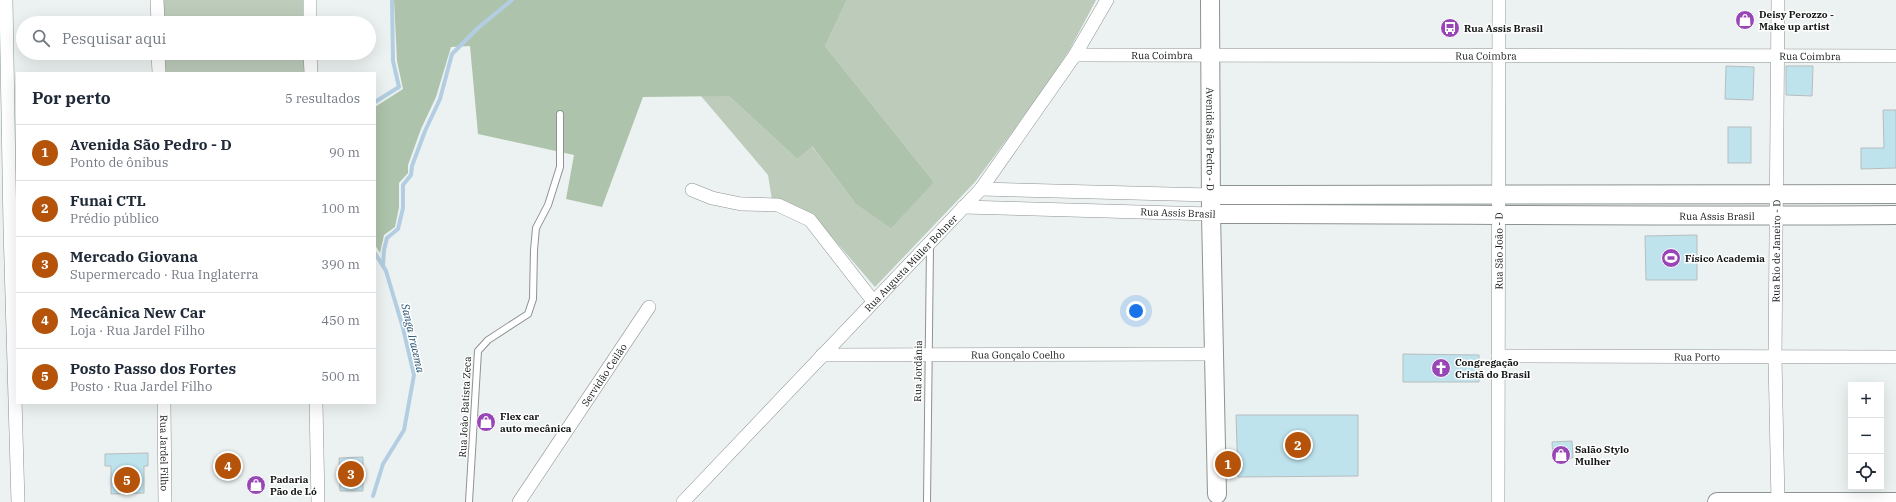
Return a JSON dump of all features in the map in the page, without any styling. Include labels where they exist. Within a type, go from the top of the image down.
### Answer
[{"type":"street","points":[[6,0],[9,228],[18,502]]},
{"type":"street","points":[[157,0],[158,16]]},
{"type":"street","points":[[310,0],[310,16]]},
{"type":"street","name":"Rua Augusta Müller Bohner","points":[[683,502],[981,189],[1075,55],[1107,0]]},
{"type":"street","name":"Avenida São Pedro - D","points":[[1210,0],[1210,214],[1215,499]]},
{"type":"street","name":"Rua São João - D","points":[[1498,502],[1499,0]]},
{"type":"street","name":"Rua Rio de Janeiro - D","points":[[1778,0],[1778,216],[1775,358],[1778,502]]},
{"type":"street","name":"Rua Coimbra","points":[[1075,55],[1896,56]]},
{"type":"street","points":[[158,60],[159,72]]},
{"type":"street","points":[[310,60],[311,72]]},
{"type":"street","name":"Rua Assis Brasil","points":[[981,189],[1210,194],[1896,194]]},
{"type":"street","points":[[692,190],[712,198],[741,204],[778,205],[810,220],[873,301]]},
{"type":"street","points":[[1357,214],[1358,194]]},
{"type":"street","points":[[1636,194],[1636,215]]},
{"type":"street","points":[[1877,215],[1878,194]]},
{"type":"street","name":"Rua Assis Brasil","points":[[963,207],[1210,214],[1896,215]]},
{"type":"street","name":"Servidão Ceilão","points":[[519,502],[649,307]]},
{"type":"street","name":"Rua Gonçalo Coelho","points":[[822,355],[1213,354]]},
{"type":"street","name":"Rua Porto","points":[[1498,356],[1775,358],[1896,357]]},
{"type":"street","name":"Rua Jardel Filho","points":[[164,404],[165,502]]},
{"type":"street","points":[[316,404],[318,502]]},
{"type":"street","points":[[1717,502],[1896,502]]},
{"type":"lane","name":"Rua João Batista Zeca","points":[[469,502],[478,351],[488,340],[528,314],[533,299],[536,228],[548,205],[560,168],[560,114]]},
{"type":"lane","name":"Rua Jordânia","points":[[927,502],[930,241]]},
{"type":"green space","points":[[164,0],[304,0],[304,16],[164,16]]},
{"type":"green space","points":[[394,0],[847,0],[825,46],[934,182],[891,228],[855,203],[812,146],[797,159],[729,96],[643,97],[602,207],[566,199],[574,155],[478,134],[470,46],[451,47],[436,97],[421,129],[408,165],[408,173],[399,183],[399,207],[395,227],[384,235],[380,253],[376,247],[376,106],[403,89],[397,61]]},
{"type":"green space","points":[[847,0],[1096,0],[1070,49],[1042,92],[975,182],[875,287],[812,214],[772,200],[768,175],[701,96],[729,96],[797,159],[811,145],[855,203],[934,182],[825,46]]},
{"type":"green space","points":[[164,60],[304,60],[305,72],[165,72]]},
{"type":"building","points":[[1726,66],[1754,67],[1753,100],[1725,99]]},
{"type":"building","points":[[1786,66],[1813,66],[1812,96],[1786,95]]},
{"type":"building","points":[[1883,110],[1896,110],[1896,168],[1861,169],[1861,148],[1884,148]]},
{"type":"building","points":[[1728,127],[1751,127],[1751,163],[1728,163]]},
{"type":"building","name":"Físico Academia","points":[[1697,235],[1697,280],[1646,280],[1645,236]]},
{"type":"building","name":"Congregação Cristã do Brasil","points":[[1403,354],[1479,355],[1479,382],[1403,382]]},
{"type":"building","points":[[1236,415],[1358,415],[1358,476],[1238,477]]},
{"type":"building","points":[[1572,441],[1573,458],[1553,459],[1552,442]]},
{"type":"building","points":[[148,453],[148,466],[144,466],[144,493],[111,494],[111,466],[105,466],[105,454]]},
{"type":"building","points":[[363,457],[363,491],[340,491],[339,458]]},
{"type":"waterway","name":"Sanga Iracema","points":[[376,101],[399,87],[393,61],[392,0]]},
{"type":"waterway","points":[[383,266],[384,250],[387,238],[398,229],[403,208],[403,185],[411,175],[412,166],[425,131],[440,99],[452,54],[478,28],[512,0]]},
{"type":"waterway","name":"Sanga Iracema","points":[[373,496],[383,464],[404,430],[414,375],[403,328],[386,271],[376,255]]},
{"type":"place","name":"Deisy Perozzo - Make up artist","points":[[1745,20]]},
{"type":"place","name":"Rua Assis Brasil","points":[[1450,28]]},
{"type":"place","name":"Físico Academia","points":[[1671,258]]},
{"type":"place","name":"Congregação Cristã do Brasil","points":[[1441,368]]},
{"type":"place","name":"Flex car auto mecânica","points":[[486,422]]},
{"type":"place","name":"Funai CTL","points":[[1298,445]]},
{"type":"place","name":"Salão Stylo Mulher","points":[[1561,455]]},
{"type":"place","name":"Avenida São Pedro - D","points":[[1228,464]]},
{"type":"place","name":"Mecânica New Car","points":[[228,466]]},
{"type":"place","name":"Mercado Giovana","points":[[351,474]]},
{"type":"place","name":"Posto Passo dos Fortes","points":[[127,480]]},
{"type":"place","name":"Padaria Pão de Ló","points":[[256,485]]}]
